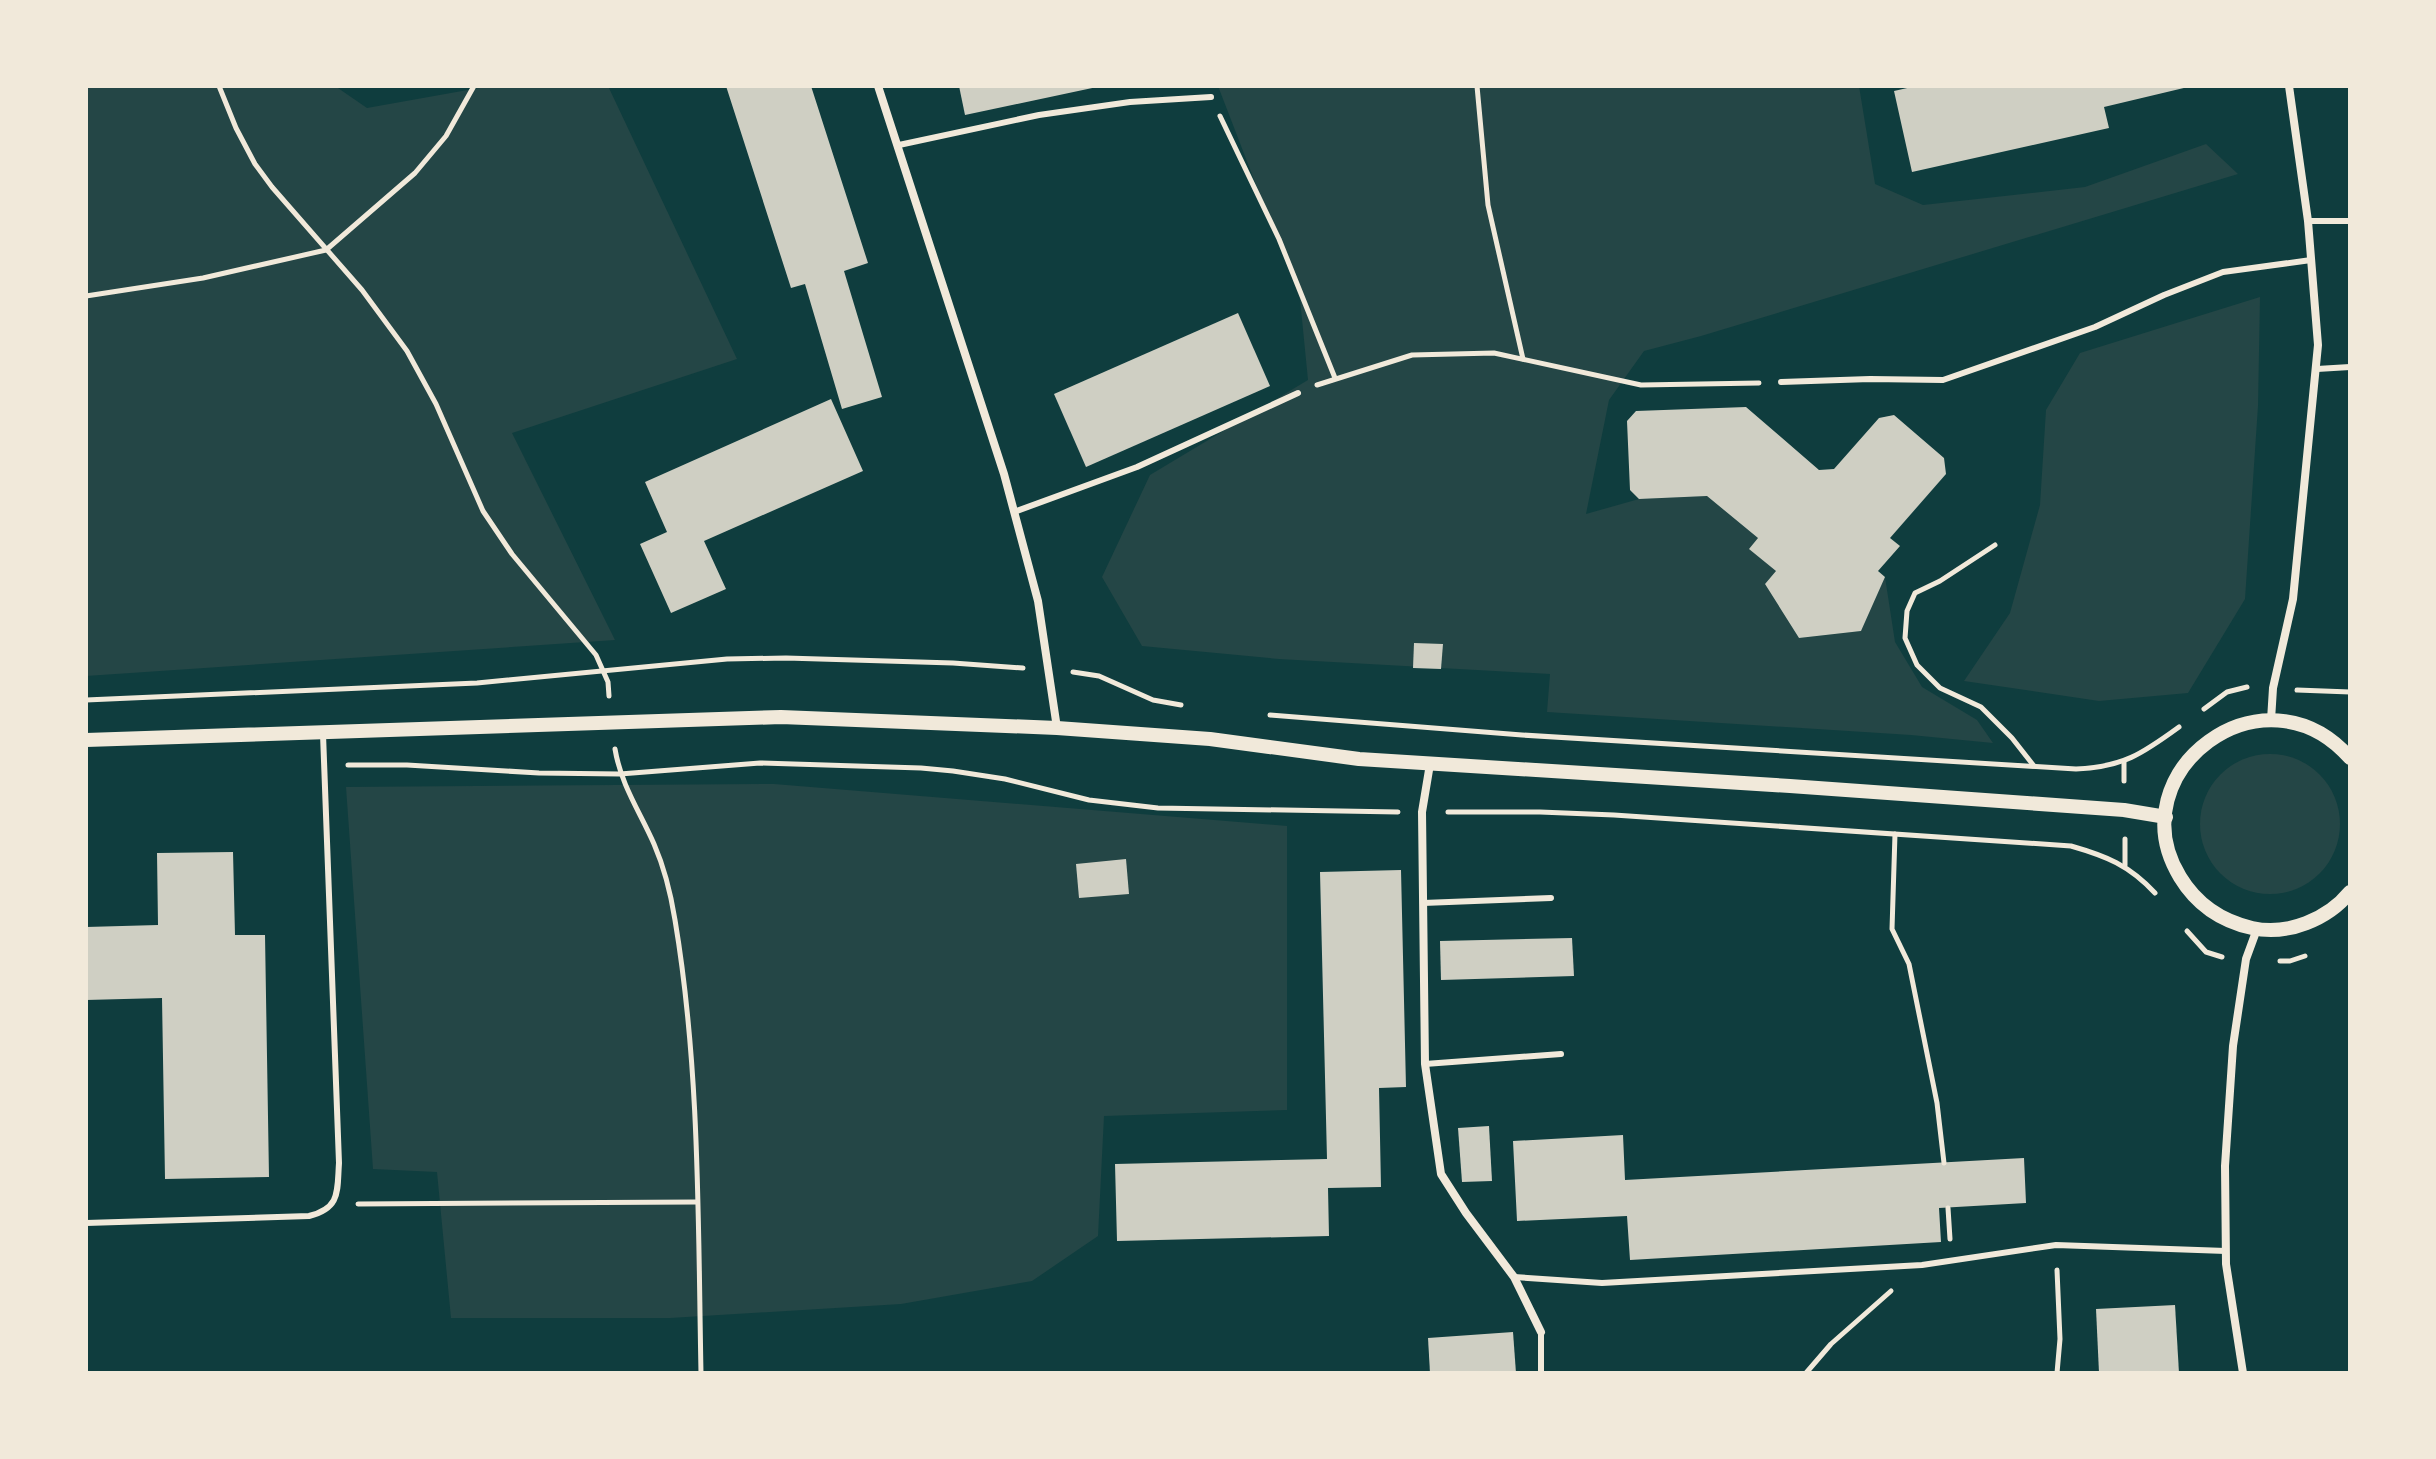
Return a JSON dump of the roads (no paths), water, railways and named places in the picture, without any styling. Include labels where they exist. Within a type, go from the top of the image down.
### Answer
[{"type":"street","points":[[878,86],[1014,512],[1038,601],[1057,728]]},
{"type":"street","points":[[2271,720],[2273,688],[2293,599],[2318,345],[2308,221],[2289,86]]},
{"type":"street","points":[[86,740],[781,717],[1057,728],[1210,739],[1359,759],[1822,788],[2124,810],[2166,817]]},
{"type":"street","points":[[2350,758],[2333,741],[2314,730],[2271,720],[2245,723],[2220,733],[2199,748],[2182,768],[2171,791],[2166,817],[2167,843],[2175,869],[2189,891],[2208,910],[2232,923],[2257,929],[2281,929],[2304,924],[2325,914],[2350,892]]},
{"type":"street","points":[[1430,764],[1422,812],[1425,1064],[1441,1174],[1514,1277],[1541,1332]]},
{"type":"street","points":[[2243,1373],[2226,1264],[2225,1166],[2233,1046],[2246,959],[2257,929]]},
{"type":"lane","points":[[899,145],[1039,115],[1130,102],[1211,97]]},
{"type":"lane","points":[[2308,221],[2350,221]]},
{"type":"lane","points":[[1781,382],[1943,380],[2095,327],[2223,272],[2311,260]]},
{"type":"lane","points":[[2317,369],[2350,367]]},
{"type":"lane","points":[[1014,512],[1137,467],[1298,393]]},
{"type":"lane","points":[[86,1223],[309,1216],[324,1212],[333,1204],[337,1194],[339,1163],[323,731]]},
{"type":"lane","points":[[1423,903],[1551,898]]},
{"type":"lane","points":[[1425,1064],[1561,1054]]},
{"type":"lane","points":[[1514,1277],[1602,1283],[1922,1265],[2056,1245],[2226,1251]]},
{"type":"lane","points":[[1541,1332],[1541,1373]]}]
